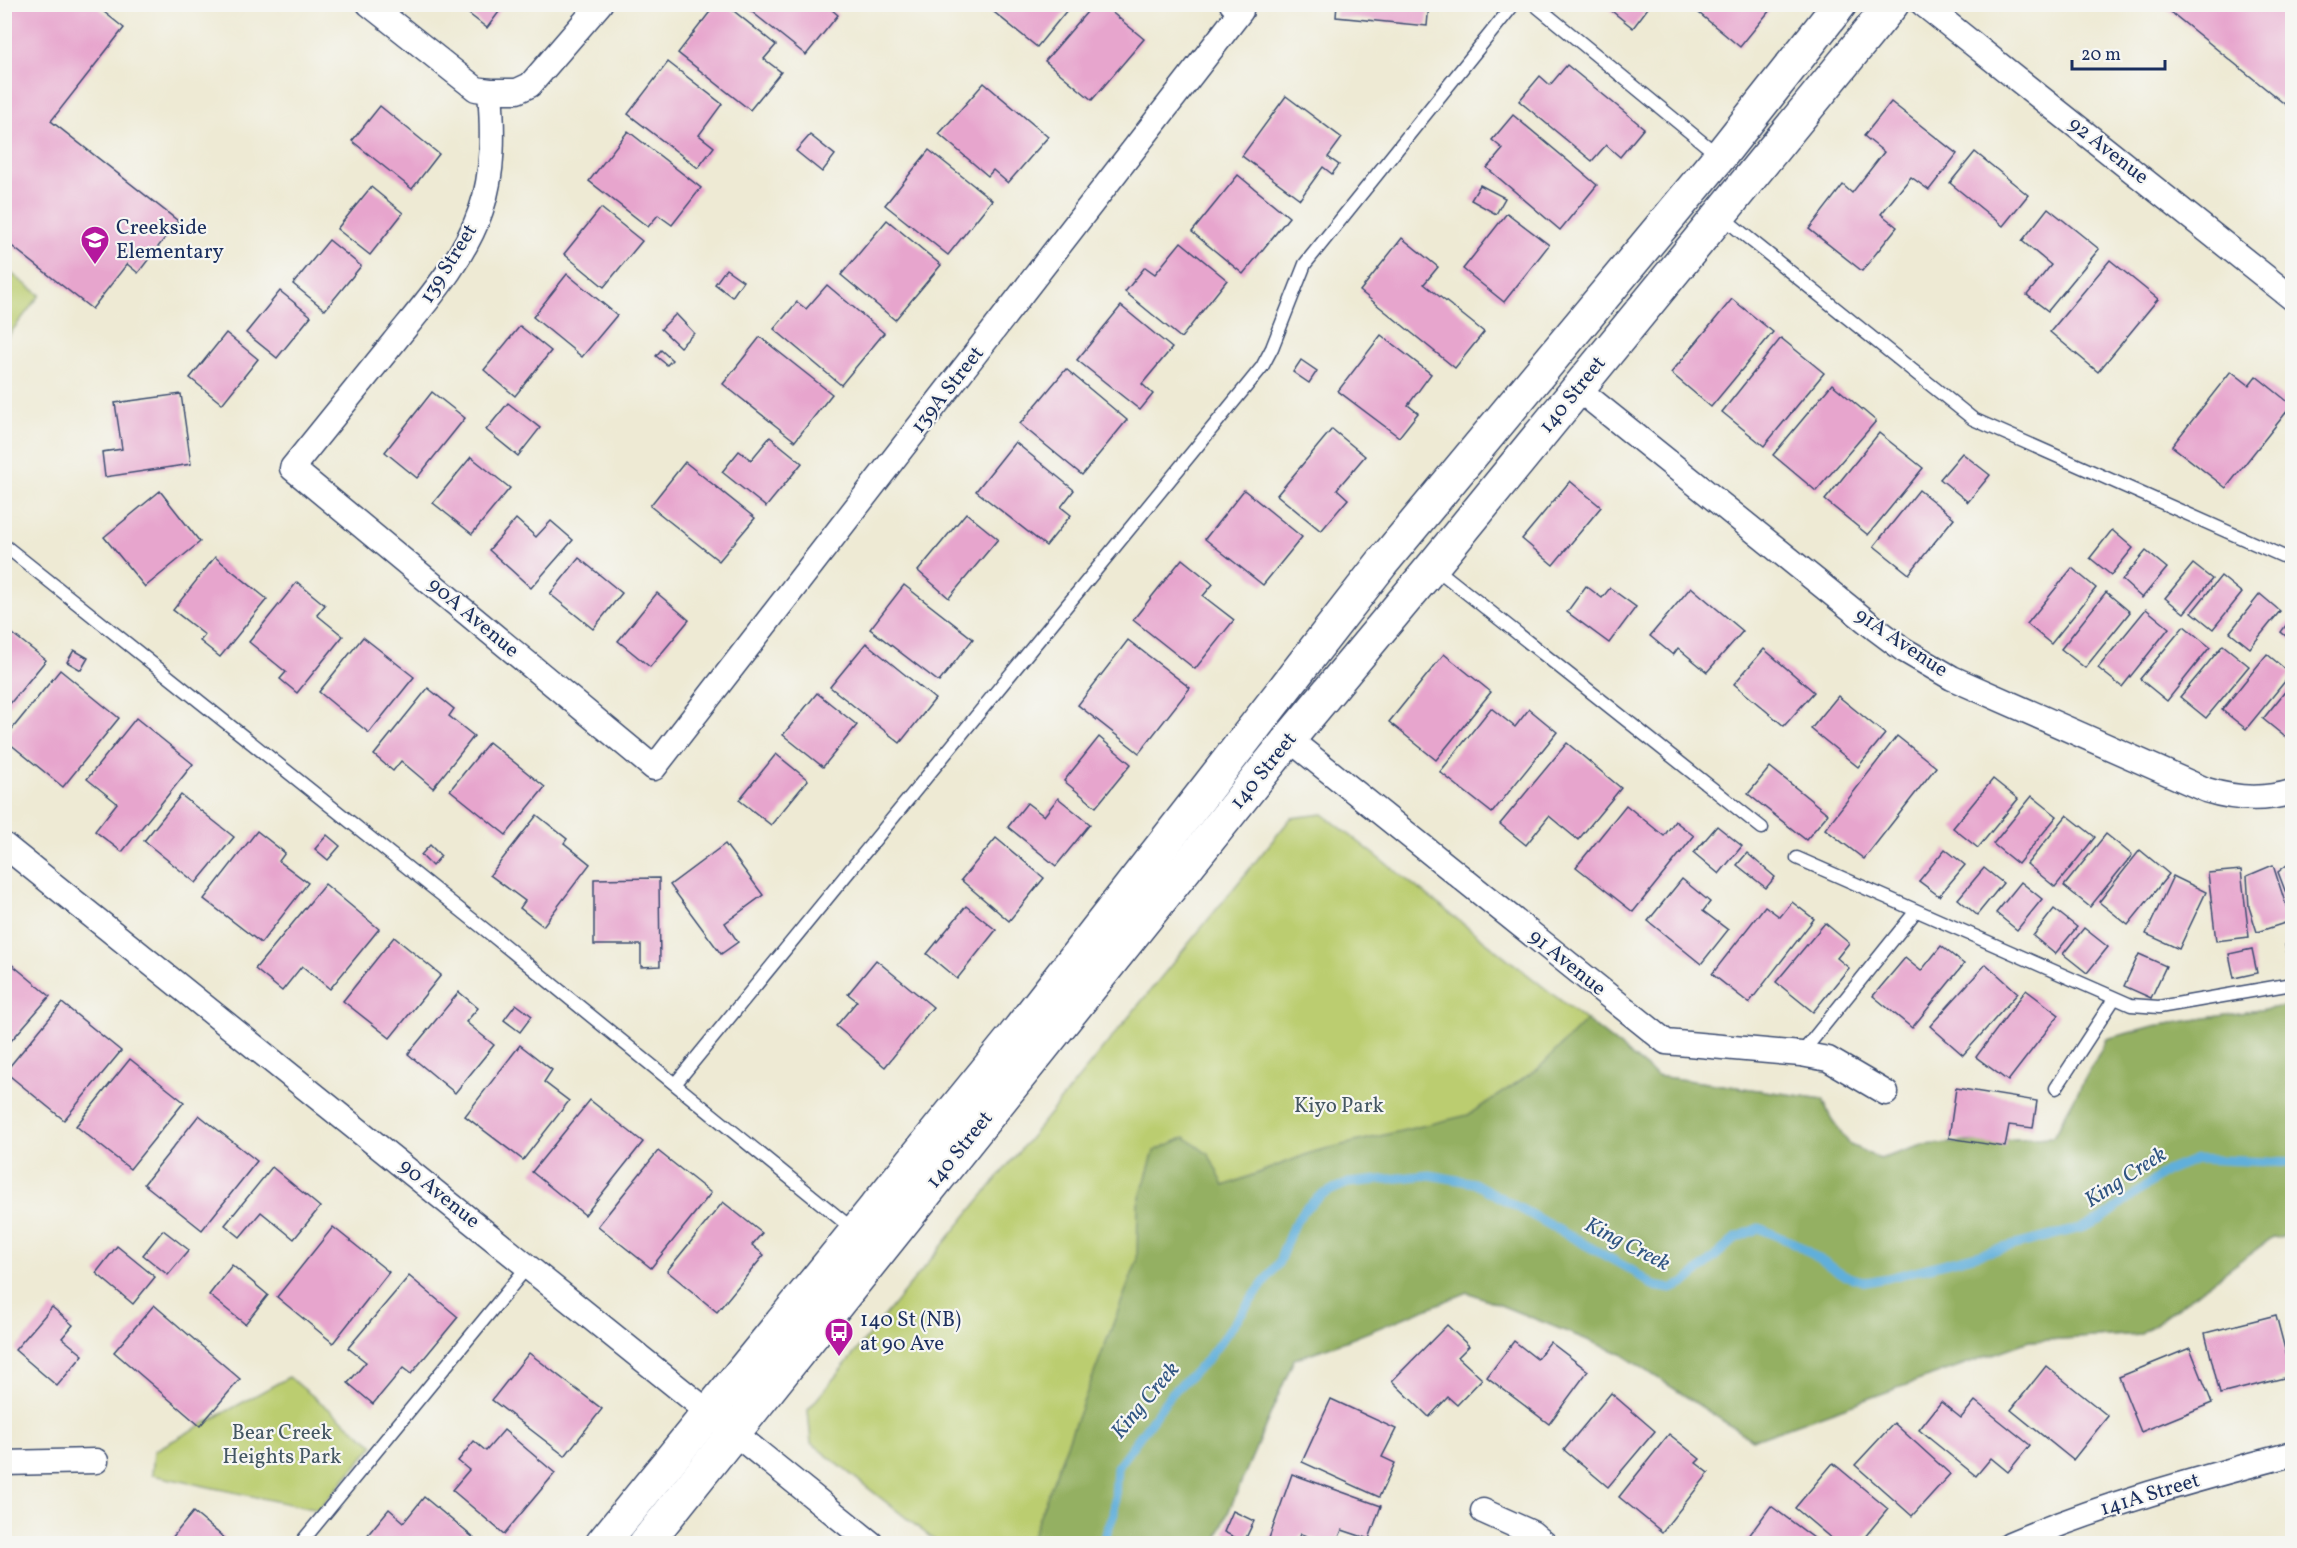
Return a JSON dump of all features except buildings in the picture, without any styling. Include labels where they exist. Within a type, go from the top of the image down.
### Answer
[{"type":"main road","name":"140 Street","points":[[645,1544],[722,1422],[856,1232],[1012,1039],[1382,563],[1720,156],[1840,4]]},
{"type":"main road","name":"140 Street","points":[[602,1544],[722,1422],[1433,566],[1892,4]]},
{"type":"main road","points":[[1289,740],[1280,727],[1283,714],[1371,604],[1382,563]]},
{"type":"street","points":[[369,4],[476,88],[490,91],[518,91],[530,85],[600,4]]},
{"type":"street","name":"92 Avenue","points":[[1923,4],[2292,298]]},
{"type":"street","name":"139A Street","points":[[654,768],[1237,8]]},
{"type":"street","name":"139 Street","points":[[292,468],[440,284],[471,234],[488,186],[493,124],[490,91]]},
{"type":"street","name":"91A Avenue","points":[[1578,389],[1876,629],[1930,666],[1952,678],[2216,794],[2240,798],[2285,794]]},
{"type":"street","name":"90A Avenue","points":[[292,468],[654,768]]},
{"type":"street","name":"91 Avenue","points":[[1289,740],[1666,1042],[1801,1054],[1828,1059],[1886,1093]]},
{"type":"street","name":"90 Avenue","points":[[4,845],[872,1544]]},
{"type":"street","name":"141A Street","points":[[2010,1544],[2067,1521],[2219,1473],[2292,1454]]},
{"type":"street","points":[[4,1463],[96,1461]]},
{"type":"street","points":[[1483,1511],[1532,1533],[1545,1544]]},
{"type":"lane","points":[[675,1084],[1262,367],[1272,348],[1305,264],[1514,4]]},
{"type":"lane","points":[[1534,4],[1720,156]]},
{"type":"lane","points":[[1720,215],[1974,419],[2292,562]]},
{"type":"lane","points":[[4,545],[856,1232]]},
{"type":"lane","points":[[1433,566],[1762,828]]},
{"type":"lane","points":[[1797,858],[2131,1005],[2149,1008],[2292,984]]},
{"type":"lane","points":[[1801,1054],[1916,911]]},
{"type":"lane","points":[[2056,1088],[2114,999]]},
{"type":"lane","points":[[300,1544],[528,1266]]},
{"type":"green space","points":[[4,268],[40,295],[5,340],[4,340]]},
{"type":"green space","name":"Kiyo Park","points":[[1323,814],[1657,1076],[1823,1099],[1830,1117],[1850,1145],[1880,1159],[1923,1145],[2053,1137],[2107,1039],[2154,1026],[2292,1005],[2292,1236],[2273,1237],[2141,1334],[2029,1341],[1752,1440],[1620,1353],[1468,1292],[1294,1359],[1215,1543],[938,1543],[811,1443],[808,1410],[1291,818]]},
{"type":"green space","name":"Kiyo Park","points":[[2292,1005],[2292,1236],[2273,1237],[2141,1334],[2029,1341],[1752,1440],[1620,1353],[1468,1292],[1346,1341],[1294,1359],[1215,1543],[1029,1544],[1137,1261],[1138,1204],[1154,1151],[1185,1137],[1209,1155],[1224,1186],[1313,1152],[1468,1115],[1538,1069],[1586,1020],[1657,1076],[1823,1099],[1830,1117],[1850,1145],[1880,1159],[1923,1145],[2053,1137],[2107,1039],[2154,1026]]},
{"type":"green space","name":"Bear Creek Heights Park","points":[[289,1377],[374,1445],[318,1510],[152,1475],[154,1451]]},
{"type":"waterway","name":"King Creek","points":[[1102,1544],[1114,1514],[1117,1467],[1171,1394],[1207,1360],[1279,1262],[1293,1226],[1306,1208],[1321,1195],[1348,1183],[1430,1175],[1474,1183],[1633,1271],[1654,1286],[1671,1289],[1685,1283],[1736,1238],[1759,1228],[1796,1244],[1843,1275],[1866,1282],[2081,1228],[2102,1219],[2166,1171],[2196,1159],[2292,1163]]},
{"type":"place","name":"Creekside Elementary","points":[[95,266]]},
{"type":"place","name":"140 St (NB) at 90 Ave","points":[[839,1358]]}]
